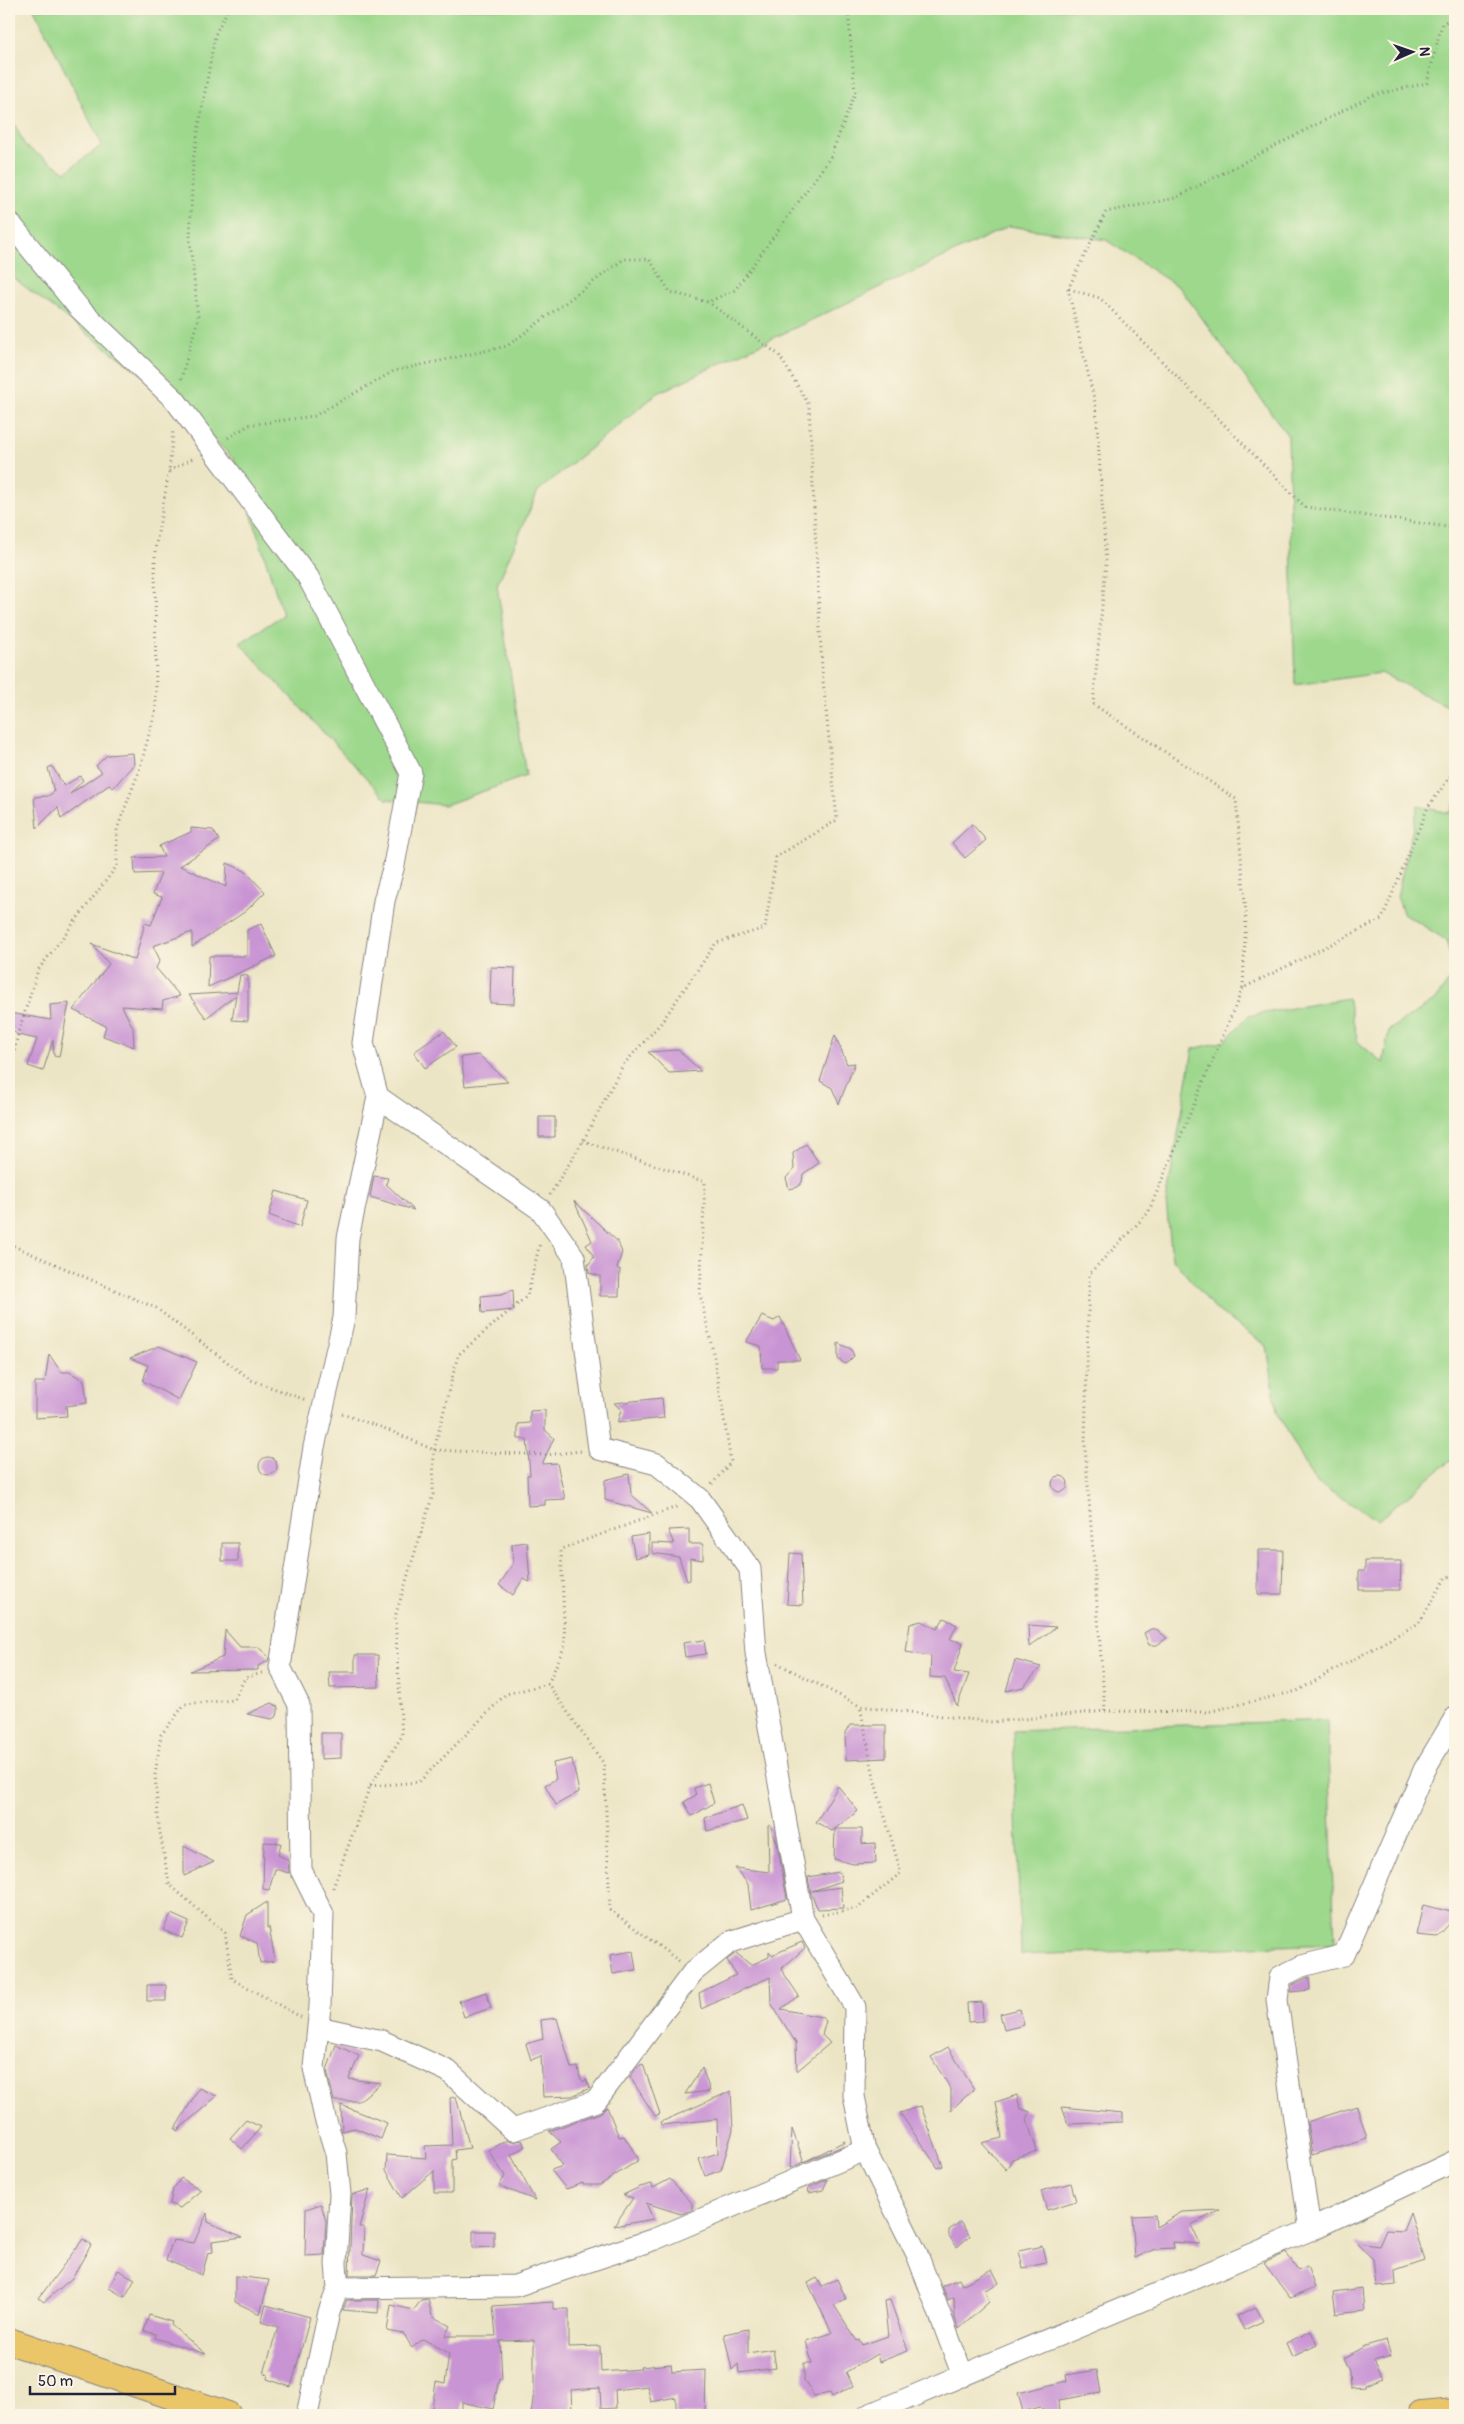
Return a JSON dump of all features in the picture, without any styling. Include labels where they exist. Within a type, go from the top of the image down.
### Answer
[{"type":"main road","points":[[9,2341],[228,2415]]},
{"type":"main road","points":[[1420,2415],[1455,2412]]},
{"type":"street","points":[[9,222],[79,308],[175,400],[308,577],[411,773],[394,865],[384,902],[363,1043],[378,1097],[348,1238],[344,1318],[325,1408],[314,1447],[280,1667],[298,1705],[301,1870],[323,1914],[318,2027],[314,2068],[325,2118],[336,2152],[340,2194],[336,2264],[338,2288],[329,2312],[307,2415]]},
{"type":"street","points":[[378,1097],[541,1210],[574,1257],[599,1449],[657,1464],[700,1499],[750,1569],[756,1653],[803,1919],[855,2007],[854,2096],[865,2150],[916,2254],[963,2376]]},
{"type":"street","points":[[1310,2230],[1277,2000],[1280,1977],[1302,1966],[1344,1955],[1424,1770],[1455,1718]]},
{"type":"street","points":[[318,2027],[382,2041],[448,2071],[513,2130],[596,2102],[693,1972],[730,1942],[803,1919]]},
{"type":"street","points":[[338,2288],[516,2286],[655,2239],[865,2150]]},
{"type":"street","points":[[868,2415],[1310,2230],[1455,2161]]},
{"type":"path","points":[[9,1075],[18,1030],[38,970],[117,866],[117,829],[139,771],[156,709],[155,550],[169,472],[175,400],[198,318],[190,240],[193,160],[215,35],[228,9]]},
{"type":"path","points":[[708,302],[735,290],[830,158],[856,94],[848,9]]},
{"type":"path","points":[[1105,1711],[1085,1446],[1089,1274],[1148,1212],[1243,988],[1246,914],[1236,799],[1093,704],[1106,564],[1096,407],[1068,289],[1106,212],[1175,198],[1373,95],[1427,83],[1442,24],[1455,16]]},
{"type":"path","points":[[169,472],[249,425],[314,416],[394,371],[508,346],[624,259],[649,259],[670,292],[708,302],[779,355],[809,405],[822,670],[837,820],[776,857],[765,928],[716,943],[661,1022],[623,1066],[583,1141],[541,1210],[543,1232],[527,1296],[458,1354],[434,1450],[433,1494],[395,1617],[402,1736],[370,1786],[323,1914]]},
{"type":"path","points":[[1068,289],[1100,298],[1305,506],[1455,528]]},
{"type":"path","points":[[1243,988],[1382,919],[1428,807],[1455,770]]},
{"type":"path","points":[[548,1684],[565,1645],[561,1549],[700,1499],[731,1462],[714,1356],[700,1294],[704,1182],[583,1141]]},
{"type":"path","points":[[9,1244],[156,1308],[251,1380],[386,1430],[434,1450],[546,1455],[599,1449]]},
{"type":"path","points":[[756,1653],[860,1706],[992,1722],[1105,1711],[1207,1712],[1297,1691],[1419,1622],[1446,1577],[1455,1576]]},
{"type":"path","points":[[280,1667],[245,1678],[234,1700],[185,1704],[161,1735],[154,1775],[159,1827],[168,1884],[225,1933],[232,1979],[318,2027]]},
{"type":"path","points":[[370,1786],[419,1782],[506,1694],[548,1684]]},
{"type":"path","points":[[548,1684],[604,1764],[610,1910],[693,1972]]},
{"type":"path","points":[[803,1919],[856,1908],[901,1873],[876,1782],[860,1706]]},
{"type":"green space","points":[[34,9],[1455,9],[1455,710],[1381,673],[1295,685],[1288,436],[1180,288],[1106,240],[1009,226],[658,393],[538,491],[497,585],[526,776],[445,805],[386,799],[240,643],[283,615],[234,459],[165,392],[20,283],[9,272],[9,112],[25,146],[66,172],[102,145]]},
{"type":"green space","points":[[1455,802],[1455,1092],[1452,1111],[1455,1112],[1455,1457],[1378,1520],[1315,1482],[1277,1412],[1267,1346],[1214,1308],[1172,1258],[1166,1202],[1193,1049],[1225,1041],[1248,1016],[1348,998],[1358,1042],[1383,1063],[1389,1030],[1434,1001],[1454,974],[1446,940],[1403,913],[1397,896],[1418,806],[1450,813]]},
{"type":"green space","points":[[1327,1720],[1335,1944],[1021,1955],[1013,1731]]},
{"type":"building","points":[[133,753],[134,764],[113,788],[109,785],[61,819],[58,807],[37,828],[34,797],[48,796],[54,792],[48,768],[52,766],[64,786],[80,776],[83,780],[70,794],[102,772],[96,766],[107,755]]},
{"type":"building","points":[[972,824],[986,840],[965,858],[952,843]]},
{"type":"building","points":[[191,828],[213,830],[219,840],[180,866],[226,887],[227,863],[245,871],[265,892],[246,911],[192,947],[192,932],[153,946],[160,960],[156,968],[180,996],[163,1001],[162,1009],[122,1006],[133,1028],[134,1047],[103,1036],[106,1026],[73,1010],[109,964],[92,944],[135,960],[145,923],[151,925],[162,897],[153,894],[161,873],[135,874],[134,858],[164,857],[159,846],[191,832]]},
{"type":"building","points":[[261,924],[276,956],[208,987],[209,956],[247,956],[247,930]]},
{"type":"building","points":[[491,967],[515,968],[514,1004],[490,1003]]},
{"type":"building","points":[[240,975],[248,976],[248,1021],[232,1020],[236,995],[206,1018],[189,995],[237,992]]},
{"type":"building","points":[[69,1003],[59,1057],[54,1056],[53,1040],[43,1071],[28,1066],[37,1039],[18,1035],[9,1028],[9,1013],[51,1020],[50,1005]]},
{"type":"building","points":[[444,1031],[456,1047],[425,1068],[414,1052]]},
{"type":"building","points":[[835,1035],[847,1064],[855,1063],[839,1104],[832,1088],[820,1081]]},
{"type":"building","points":[[678,1050],[701,1071],[669,1073],[648,1052]]},
{"type":"building","points":[[479,1055],[508,1082],[465,1086],[461,1057]]},
{"type":"building","points":[[539,1117],[555,1117],[555,1137],[539,1137]]},
{"type":"building","points":[[806,1144],[819,1163],[803,1174],[802,1182],[798,1187],[789,1189],[786,1178],[794,1169],[793,1153]]},
{"type":"building","points":[[374,1176],[388,1178],[386,1184],[414,1210],[370,1197]]},
{"type":"building","points":[[276,1191],[307,1200],[300,1227],[269,1215]]},
{"type":"building","points":[[574,1201],[617,1241],[622,1252],[617,1269],[620,1269],[619,1296],[600,1296],[600,1276],[589,1273],[588,1265],[594,1257],[586,1245],[592,1241]]},
{"type":"building","points":[[513,1290],[514,1310],[482,1313],[481,1296],[501,1294]]},
{"type":"building","points":[[762,1316],[774,1321],[780,1317],[800,1360],[777,1360],[777,1368],[762,1368],[761,1346],[746,1342]]},
{"type":"building","points":[[838,1343],[851,1349],[854,1356],[845,1364],[838,1359]]},
{"type":"building","points":[[159,1346],[197,1362],[179,1400],[143,1381],[148,1365],[130,1358]]},
{"type":"building","points":[[49,1354],[61,1372],[69,1372],[84,1380],[87,1403],[66,1406],[67,1416],[35,1418],[35,1382],[45,1382]]},
{"type":"building","points":[[662,1398],[664,1418],[617,1423],[621,1410],[614,1403]]},
{"type":"building","points":[[545,1410],[545,1430],[554,1438],[542,1464],[557,1463],[565,1499],[545,1500],[545,1505],[528,1506],[527,1475],[530,1475],[527,1439],[518,1439],[518,1424],[530,1423],[530,1411]]},
{"type":"building","points":[[268,1457],[274,1460],[277,1466],[274,1472],[268,1475],[262,1472],[259,1466],[262,1460]]},
{"type":"building","points":[[629,1474],[631,1494],[652,1513],[605,1500],[605,1480]]},
{"type":"building","points":[[1060,1476],[1066,1478],[1068,1484],[1066,1490],[1060,1492],[1054,1490],[1052,1484],[1054,1478]]},
{"type":"building","points":[[689,1529],[689,1544],[703,1544],[703,1560],[690,1558],[690,1580],[687,1581],[679,1557],[652,1553],[652,1543],[674,1544],[668,1530]]},
{"type":"building","points":[[649,1534],[649,1555],[635,1558],[631,1537]]},
{"type":"building","points":[[527,1542],[530,1582],[523,1579],[513,1595],[499,1585],[513,1564],[512,1544]]},
{"type":"building","points":[[222,1543],[238,1543],[238,1561],[222,1561]]},
{"type":"building","points":[[1258,1550],[1283,1550],[1282,1594],[1258,1594]]},
{"type":"building","points":[[790,1553],[801,1554],[803,1605],[787,1604]]},
{"type":"building","points":[[1365,1561],[1401,1561],[1400,1590],[1359,1590],[1359,1571],[1365,1571]]},
{"type":"building","points":[[944,1618],[957,1625],[950,1639],[963,1643],[954,1672],[969,1674],[957,1706],[945,1678],[930,1677],[931,1656],[906,1652],[910,1624],[921,1621],[937,1629]]},
{"type":"building","points":[[1028,1625],[1056,1627],[1029,1647]]},
{"type":"building","points":[[1151,1629],[1156,1629],[1167,1638],[1157,1645],[1149,1645],[1144,1633]]},
{"type":"building","points":[[225,1630],[240,1647],[258,1647],[269,1657],[268,1661],[258,1666],[258,1670],[190,1671],[223,1657]]},
{"type":"building","points":[[704,1640],[706,1654],[685,1657],[683,1643]]},
{"type":"building","points":[[355,1655],[378,1655],[379,1687],[330,1688],[329,1672],[355,1672]]},
{"type":"building","points":[[1015,1660],[1041,1667],[1023,1687],[1006,1691]]},
{"type":"building","points":[[272,1703],[278,1707],[278,1712],[277,1716],[272,1719],[247,1714]]},
{"type":"building","points":[[850,1725],[886,1725],[886,1758],[846,1760],[845,1733]]},
{"type":"building","points":[[321,1733],[341,1733],[341,1758],[321,1759]]},
{"type":"building","points":[[572,1759],[579,1792],[556,1805],[545,1785],[556,1779],[553,1763]]},
{"type":"building","points":[[708,1783],[714,1803],[692,1816],[684,1802],[696,1795],[694,1788]]},
{"type":"building","points":[[838,1786],[858,1811],[832,1831],[816,1822]]},
{"type":"building","points":[[742,1805],[747,1820],[707,1831],[705,1818]]},
{"type":"building","points":[[770,1825],[777,1843],[787,1899],[751,1910],[748,1884],[735,1868],[769,1872],[768,1826]]},
{"type":"building","points":[[835,1829],[862,1829],[862,1844],[875,1843],[876,1863],[853,1864],[834,1859]]},
{"type":"building","points":[[264,1842],[281,1843],[278,1855],[288,1860],[289,1873],[275,1869],[269,1890],[263,1889]]},
{"type":"building","points":[[184,1846],[214,1862],[184,1876]]},
{"type":"building","points":[[839,1872],[842,1881],[812,1891],[841,1887],[843,1908],[818,1909],[811,1894],[808,1877]]},
{"type":"building","points":[[267,1902],[267,1928],[269,1927],[275,1961],[260,1963],[257,1943],[240,1936],[247,1915]]},
{"type":"building","points":[[1423,1905],[1455,1913],[1455,1918],[1437,1937],[1416,1935]]},
{"type":"building","points":[[171,1914],[189,1922],[182,1938],[163,1930]]},
{"type":"building","points":[[802,1942],[805,1948],[781,1969],[799,1996],[781,2009],[821,2017],[826,2021],[822,2035],[830,2043],[797,2071],[796,2043],[771,2003],[770,1977],[701,2009],[699,1993],[736,1975],[727,1960],[736,1953],[751,1965],[769,1957],[769,1951],[772,1955]]},
{"type":"building","points":[[633,1951],[636,1970],[613,1974],[610,1955]]},
{"type":"building","points":[[1309,1977],[1310,1990],[1291,1992],[1292,1985]]},
{"type":"building","points":[[147,1985],[166,1985],[166,2001],[147,2001]]},
{"type":"building","points":[[486,1992],[491,2008],[464,2017],[459,2001]]},
{"type":"building","points":[[982,2002],[983,2021],[968,2022],[967,2003]]},
{"type":"building","points":[[1020,2009],[1024,2025],[1004,2030],[1000,2014]]},
{"type":"building","points":[[557,2018],[571,2068],[578,2067],[580,2078],[584,2082],[586,2079],[590,2088],[572,2096],[543,2097],[541,2056],[531,2060],[526,2044],[543,2039],[541,2020]]},
{"type":"building","points":[[336,2045],[359,2056],[349,2079],[381,2083],[359,2101],[334,2101],[327,2070]]},
{"type":"building","points":[[948,2047],[974,2089],[951,2110],[951,2089],[931,2057]]},
{"type":"building","points":[[643,2064],[660,2114],[655,2116],[630,2077],[638,2066]]},
{"type":"building","points":[[702,2068],[710,2091],[685,2094]]},
{"type":"building","points":[[199,2088],[217,2096],[177,2131],[175,2129]]},
{"type":"building","points":[[731,2091],[733,2130],[721,2170],[705,2176],[699,2159],[718,2153],[717,2119],[662,2125],[661,2122]]},
{"type":"building","points":[[1017,2095],[1020,2108],[1030,2112],[1027,2120],[1037,2151],[1012,2159],[1006,2170],[982,2143],[1002,2138],[996,2102]]},
{"type":"building","points":[[456,2097],[470,2148],[455,2150],[456,2159],[452,2160],[452,2193],[434,2193],[434,2171],[402,2198],[386,2170],[387,2155],[426,2158],[425,2146],[452,2145],[450,2098]]},
{"type":"building","points":[[341,2105],[387,2123],[381,2139],[355,2128],[342,2131]]},
{"type":"building","points":[[921,2106],[943,2166],[938,2168],[900,2113]]},
{"type":"building","points":[[1357,2106],[1367,2138],[1312,2155],[1307,2122]]},
{"type":"building","points":[[607,2107],[619,2137],[624,2136],[639,2160],[600,2185],[583,2185],[583,2183],[566,2189],[551,2170],[563,2166],[551,2149],[561,2142],[549,2131],[600,2113]]},
{"type":"building","points":[[1062,2107],[1123,2113],[1123,2122],[1068,2124]]},
{"type":"building","points":[[246,2120],[261,2127],[242,2149],[230,2138]]},
{"type":"building","points":[[792,2129],[804,2162],[845,2141],[843,2146],[790,2168]]},
{"type":"building","points":[[507,2140],[511,2142],[522,2140],[525,2147],[511,2155],[535,2200],[499,2186],[505,2176],[488,2150]]},
{"type":"building","points":[[181,2178],[201,2190],[180,2208],[170,2204],[173,2189]]},
{"type":"building","points":[[670,2179],[692,2203],[692,2210],[681,2214],[646,2203],[653,2219],[614,2226],[633,2198],[623,2195],[652,2184],[653,2188]]},
{"type":"building","points":[[828,2179],[823,2190],[809,2193],[808,2188]]},
{"type":"building","points":[[1071,2183],[1076,2201],[1047,2210],[1041,2191]]},
{"type":"building","points":[[370,2189],[359,2227],[364,2227],[363,2255],[381,2261],[376,2275],[349,2275],[352,2195]]},
{"type":"building","points":[[321,2204],[326,2221],[324,2255],[305,2256],[306,2209]]},
{"type":"building","points":[[1220,2210],[1191,2225],[1200,2244],[1173,2242],[1174,2248],[1155,2249],[1135,2258],[1132,2216],[1155,2215],[1156,2227],[1182,2212]]},
{"type":"building","points":[[207,2213],[208,2222],[243,2237],[212,2241],[213,2252],[208,2253],[202,2275],[166,2260],[173,2240],[194,2243]]},
{"type":"building","points":[[1410,2213],[1425,2261],[1395,2271],[1396,2285],[1376,2287],[1373,2259],[1356,2243],[1379,2246],[1386,2230],[1403,2231]]},
{"type":"building","points":[[960,2222],[970,2236],[957,2247],[949,2236],[949,2230]]},
{"type":"building","points":[[473,2231],[494,2231],[494,2247],[473,2248]]},
{"type":"building","points":[[83,2239],[91,2245],[72,2278],[44,2302],[39,2298]]},
{"type":"building","points":[[1042,2246],[1046,2263],[1023,2268],[1019,2251]]},
{"type":"building","points":[[1286,2253],[1298,2270],[1307,2266],[1315,2288],[1290,2298],[1264,2263]]},
{"type":"building","points":[[992,2269],[999,2283],[985,2290],[989,2302],[959,2329],[955,2318],[954,2297],[948,2300],[942,2286],[959,2279],[962,2285]]},
{"type":"building","points":[[118,2270],[135,2279],[125,2297],[109,2288]]},
{"type":"building","points":[[235,2276],[269,2280],[260,2314],[235,2302]]},
{"type":"building","points":[[817,2278],[822,2286],[837,2279],[846,2299],[834,2305],[857,2341],[859,2340],[862,2345],[888,2336],[884,2301],[890,2300],[908,2351],[879,2362],[877,2354],[846,2372],[853,2386],[832,2397],[830,2393],[814,2396],[804,2381],[804,2363],[812,2363],[806,2341],[832,2333],[808,2283]]},
{"type":"building","points":[[1362,2288],[1364,2311],[1336,2314],[1333,2292]]},
{"type":"building","points":[[428,2299],[432,2316],[450,2326],[445,2336],[496,2336],[493,2306],[553,2302],[553,2309],[569,2309],[569,2347],[600,2346],[601,2372],[641,2369],[640,2367],[671,2364],[672,2372],[706,2370],[705,2415],[676,2415],[676,2397],[651,2402],[647,2386],[615,2390],[616,2408],[601,2409],[600,2388],[571,2390],[572,2413],[531,2415],[534,2391],[534,2340],[500,2341],[502,2379],[499,2379],[493,2409],[462,2402],[462,2415],[431,2415],[436,2382],[445,2384],[449,2353],[423,2339],[412,2348],[404,2334],[387,2331],[391,2305],[414,2310],[421,2300]]},
{"type":"building","points":[[347,2300],[379,2300],[378,2313],[343,2310]]},
{"type":"building","points":[[266,2305],[310,2317],[291,2387],[267,2379],[268,2374],[264,2373],[278,2327],[261,2322]]},
{"type":"building","points":[[1256,2307],[1263,2321],[1244,2330],[1237,2316]]},
{"type":"building","points":[[149,2315],[172,2322],[171,2325],[206,2354],[155,2338],[156,2334],[144,2331]]},
{"type":"building","points":[[748,2329],[748,2353],[773,2349],[776,2368],[739,2373],[738,2364],[732,2370],[724,2334]]},
{"type":"building","points":[[1311,2331],[1317,2345],[1292,2357],[1286,2343]]},
{"type":"building","points":[[1386,2340],[1391,2356],[1374,2361],[1383,2378],[1365,2385],[1366,2387],[1350,2388],[1349,2370],[1343,2358],[1365,2346]]},
{"type":"building","points":[[1097,2370],[1101,2393],[1058,2400],[1059,2415],[1049,2415],[1040,2407],[1023,2412],[1018,2393],[1067,2381],[1066,2375]]}]
